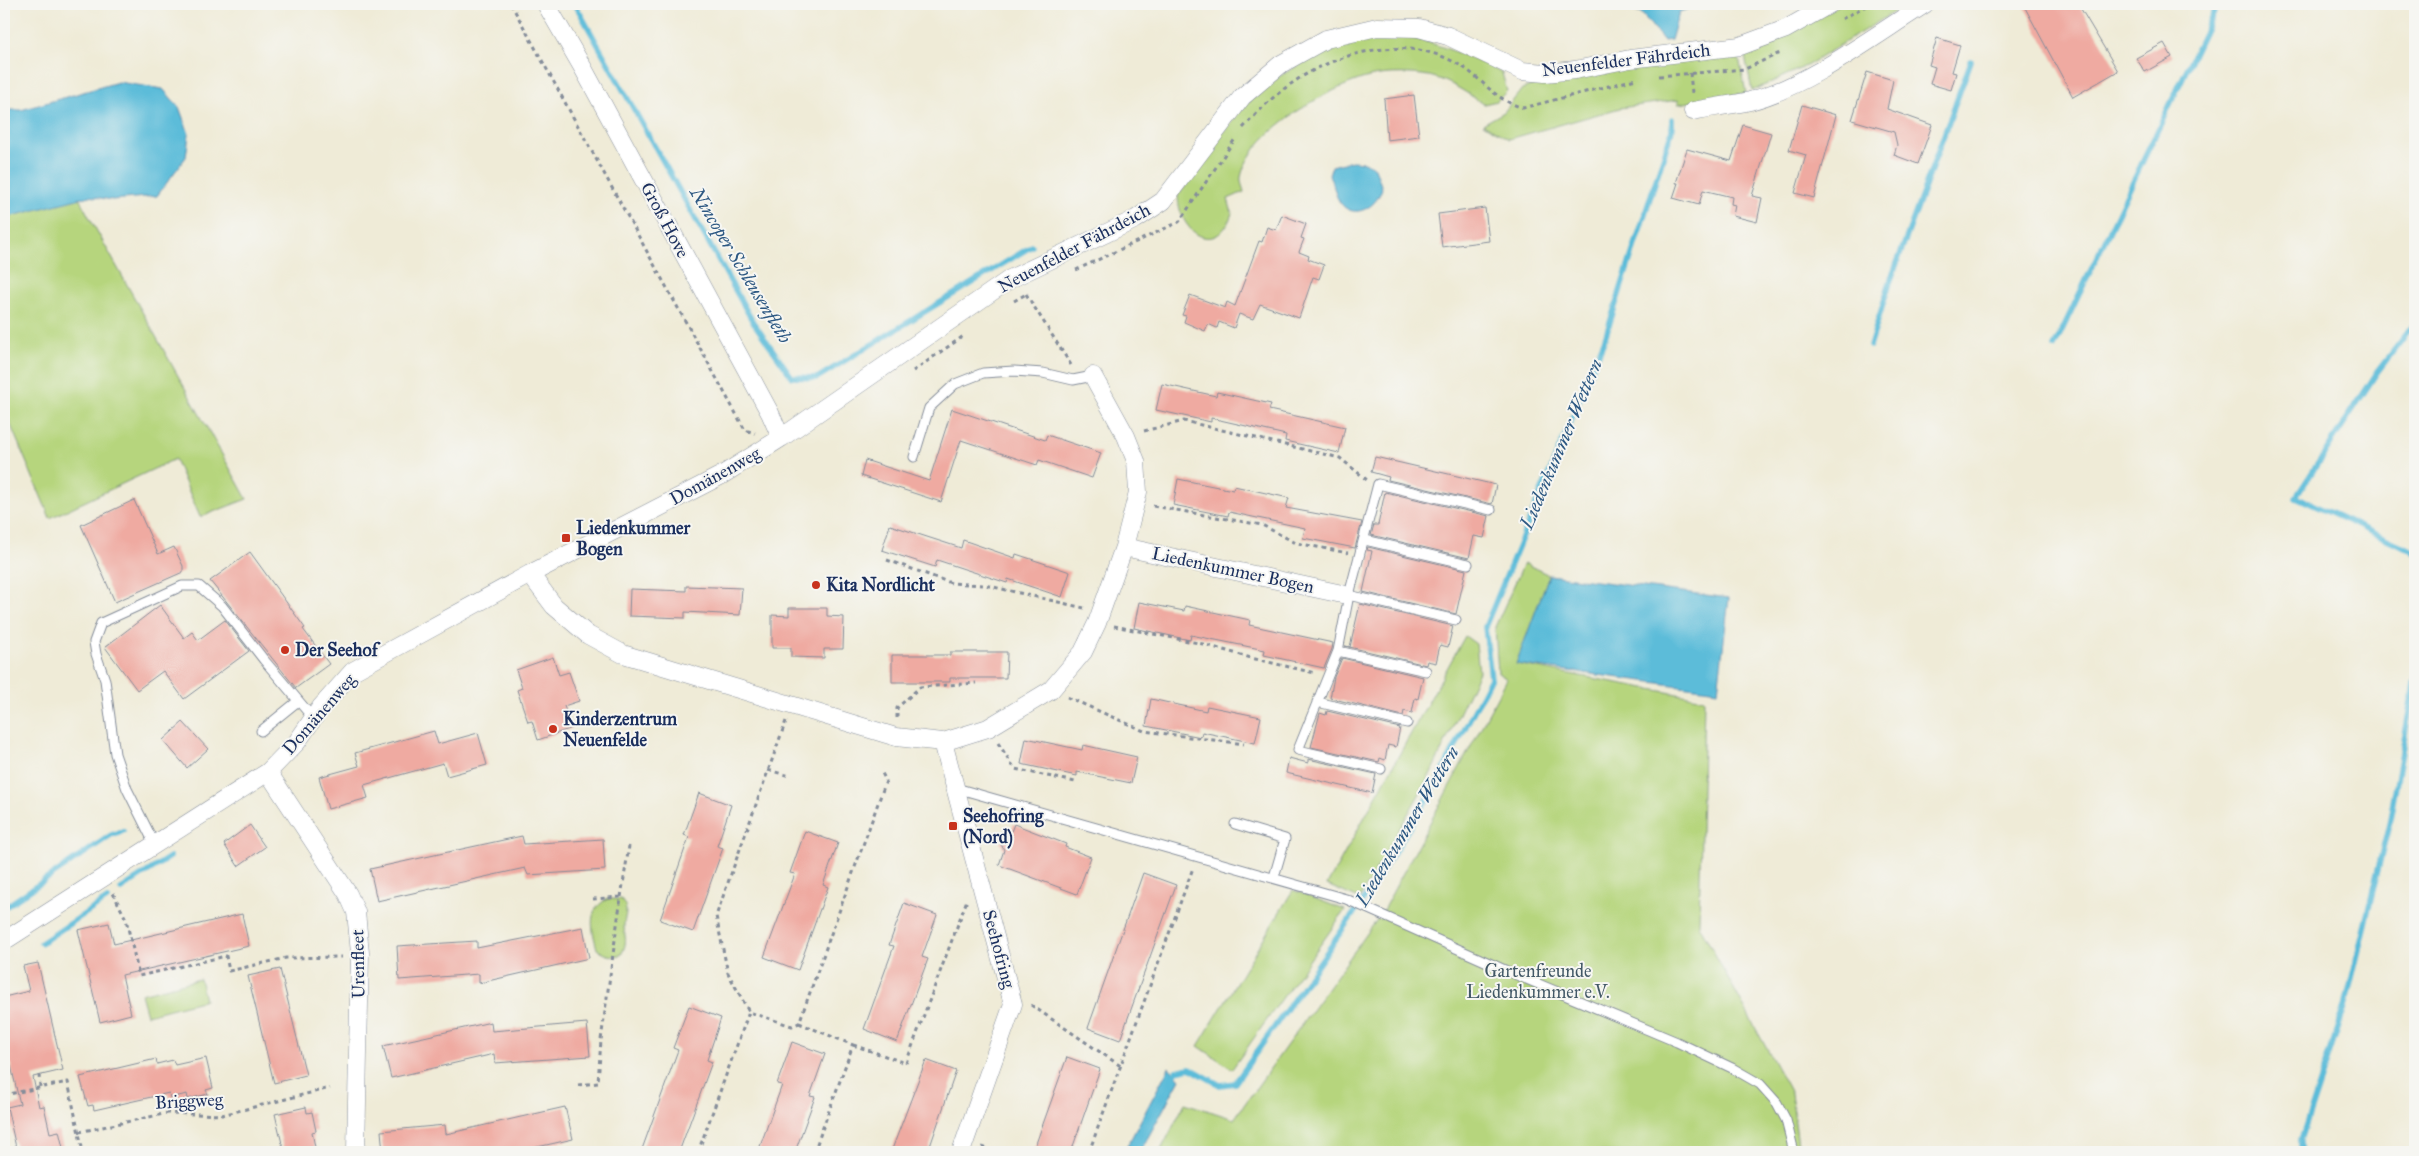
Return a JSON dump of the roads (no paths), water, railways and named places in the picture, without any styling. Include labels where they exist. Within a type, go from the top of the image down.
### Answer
[{"type":"street","name":"Groß Hove","points":[[546,4],[770,413],[781,438]]},
{"type":"street","name":"Neuenfelder Fährdeich","points":[[781,438],[1010,279],[1136,219],[1164,201],[1242,97],[1280,64],[1326,39],[1377,27],[1419,28],[1448,36],[1522,71],[1545,73],[1740,46],[1786,29],[1830,4]]},
{"type":"street","points":[[1693,107],[1751,100],[1788,86],[1827,65],[1925,4]]},
{"type":"street","points":[[530,574],[554,606],[588,635],[623,654],[896,737],[943,742],[988,728],[1050,690],[1083,652],[1099,618],[1124,547],[1138,492],[1136,461],[1126,436],[1093,376]]},
{"type":"street","name":"Domänenweg","points":[[4,941],[268,772],[297,742],[313,718],[353,671],[530,574],[722,475],[781,438]]},
{"type":"street","name":"Liedenkummer Bogen","points":[[1124,547],[1346,594]]},
{"type":"street","name":"Seehofring","points":[[943,742],[1013,1004],[961,1152]]},
{"type":"street","name":"Urenfleet","points":[[268,772],[348,894],[356,912],[360,952],[356,1152]]},
{"type":"lane","points":[[914,457],[929,408],[955,384],[983,373],[1014,371],[1044,373],[1073,380],[1093,376]]},
{"type":"lane","points":[[1381,769],[1298,750],[1338,651],[1346,594],[1361,555],[1378,484],[1491,510]]},
{"type":"lane","points":[[1365,540],[1468,564]]},
{"type":"lane","points":[[154,845],[127,789],[115,754],[105,680],[94,642],[101,623],[182,586],[199,586],[222,606],[313,718]]},
{"type":"lane","points":[[1346,594],[1456,620]]},
{"type":"lane","points":[[1338,651],[1426,671]]},
{"type":"lane","points":[[261,731],[298,701]]},
{"type":"lane","points":[[1317,702],[1407,723]]},
{"type":"lane","points":[[956,788],[1346,899],[1732,1068],[1760,1084],[1777,1102],[1786,1120],[1794,1152]]},
{"type":"lane","points":[[1235,824],[1285,839],[1274,877]]},
{"type":"water","points":[[1622,4],[1705,4],[1679,12],[1671,40],[1664,41],[1642,14],[1622,7]]},
{"type":"water","points":[[118,82],[163,89],[179,107],[189,134],[186,157],[157,196],[112,200],[89,196],[12,216],[4,215],[4,110],[21,110]]},
{"type":"water","points":[[1352,161],[1365,162],[1375,168],[1382,188],[1379,196],[1368,208],[1354,211],[1342,205],[1329,175],[1332,166]]},
{"type":"water","points":[[1549,575],[1729,598],[1718,691],[1516,664]]},
{"type":"water","points":[[1169,1067],[1180,1079],[1140,1152],[1124,1152]]},
{"type":"waterway","name":"Nincoper Schleusenfleth","points":[[575,4],[753,322],[792,377],[817,378],[1032,246]]},
{"type":"waterway","points":[[2054,347],[2218,4]]},
{"type":"waterway","points":[[1870,346],[1889,285],[1971,61]]},
{"type":"waterway","name":"Liedenkummer Wettern","points":[[1172,1080],[1176,1071],[1190,1068],[1220,1085],[1235,1083],[1373,886],[1434,788],[1491,678],[1485,627],[1604,341],[1672,130],[1672,119]]},
{"type":"waterway","points":[[2415,323],[2378,371],[2296,497],[2415,552]]},
{"type":"waterway","points":[[2301,1152],[2301,1140],[2345,1007],[2390,819],[2415,679]]},
{"type":"waterway","points":[[4,908],[111,835],[123,831]]},
{"type":"waterway","points":[[121,889],[170,857]]},
{"type":"waterway","points":[[41,943],[107,899]]},
{"type":"place","name":"Liedenkummer Bogen","points":[[566,538]]},
{"type":"place","name":"Kita Nordlicht","points":[[816,585]]},
{"type":"place","name":"Der Seehof","points":[[285,650]]},
{"type":"place","name":"Kinderzentrum Neuenfelde","points":[[553,729]]},
{"type":"place","name":"Seehofring (Nord)","points":[[953,826]]},
{"type":"park label","name":"Gartenfreunde Liedenkummer e.V.","points":[[1538,981]]}]
